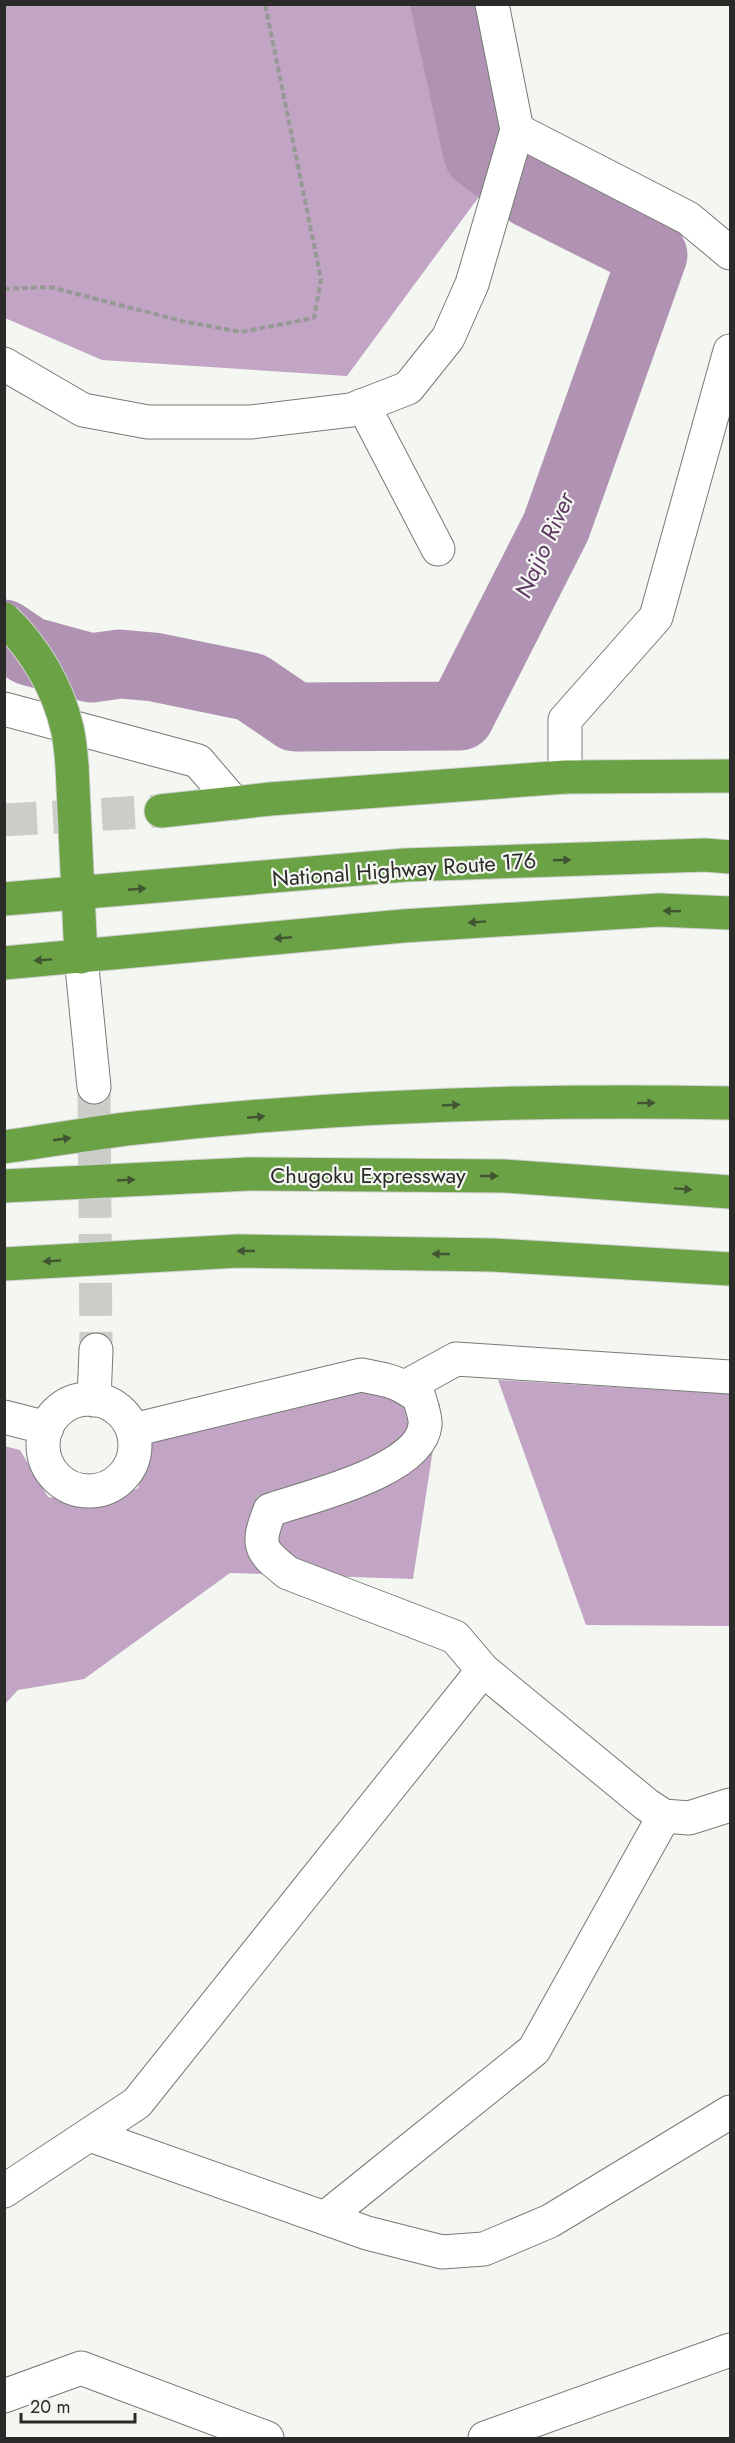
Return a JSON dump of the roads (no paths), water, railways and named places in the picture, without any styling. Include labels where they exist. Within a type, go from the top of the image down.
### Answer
[{"type":"highway","points":[[4,619],[17,631],[34,656],[58,699],[67,728],[72,766],[81,957]]},
{"type":"highway","points":[[161,811],[234,803],[565,777],[730,776]]},
{"type":"highway","name":"National Highway Route 176","points":[[4,899],[405,865],[705,855],[730,857]]},
{"type":"highway","points":[[4,963],[403,926],[659,910],[730,912]]},
{"type":"highway","points":[[4,1148],[134,1128],[298,1113],[475,1104],[730,1103]]},
{"type":"highway","name":"Chugoku Expressway","points":[[4,1186],[249,1174],[481,1176],[730,1192]]},
{"type":"highway","points":[[4,1264],[238,1251],[493,1255],[730,1269]]},
{"type":"highway","points":[[493,1255],[730,1292]]},
{"type":"street","points":[[4,364],[83,410],[148,422],[252,422],[351,410],[408,388],[448,338],[472,284],[517,130],[492,4]]},
{"type":"street","points":[[517,130],[688,218],[730,253]]},
{"type":"street","points":[[565,777],[565,720],[656,616],[730,351]]},
{"type":"street","points":[[363,405],[438,549]]},
{"type":"street","points":[[4,709],[198,761],[234,803]]},
{"type":"street","points":[[81,957],[94,1087]]},
{"type":"street","points":[[94,1400],[96,1350]]},
{"type":"street","points":[[405,1387],[456,1359],[730,1377]]},
{"type":"street","points":[[133,1430],[361,1375],[394,1381],[405,1387],[419,1397],[425,1425],[415,1449],[382,1472],[270,1510],[261,1533],[265,1554],[288,1573],[455,1637],[483,1670],[647,1805],[664,1816],[689,1818],[730,1805]]},
{"type":"street","points":[[86,1399],[94,1400],[115,1407],[126,1418],[133,1430],[134,1453],[125,1473],[114,1484],[100,1490],[85,1491],[70,1487],[57,1479],[48,1466],[44,1452],[44,1437],[47,1428],[58,1410],[71,1403],[86,1399]]},
{"type":"street","points":[[4,1417],[47,1428]]},
{"type":"street","points":[[4,2191],[137,2103],[483,1670]]},
{"type":"street","points":[[325,2218],[534,2050],[664,1816]]},
{"type":"street","points":[[90,2135],[367,2233],[442,2252],[484,2249],[550,2221],[730,2112]]},
{"type":"street","points":[[485,2439],[730,2350]]},
{"type":"street","points":[[4,2396],[81,2368],[267,2439]]},
{"type":"waterway","name":"Najio River","points":[[4,634],[29,651],[91,668],[120,664],[154,667],[251,687],[295,717],[460,716],[556,527],[653,255],[531,194],[478,154],[445,4]]},
{"type":"tunnel","points":[[4,820],[161,811]]},
{"type":"tunnel","points":[[94,1087],[96,1350]]}]
